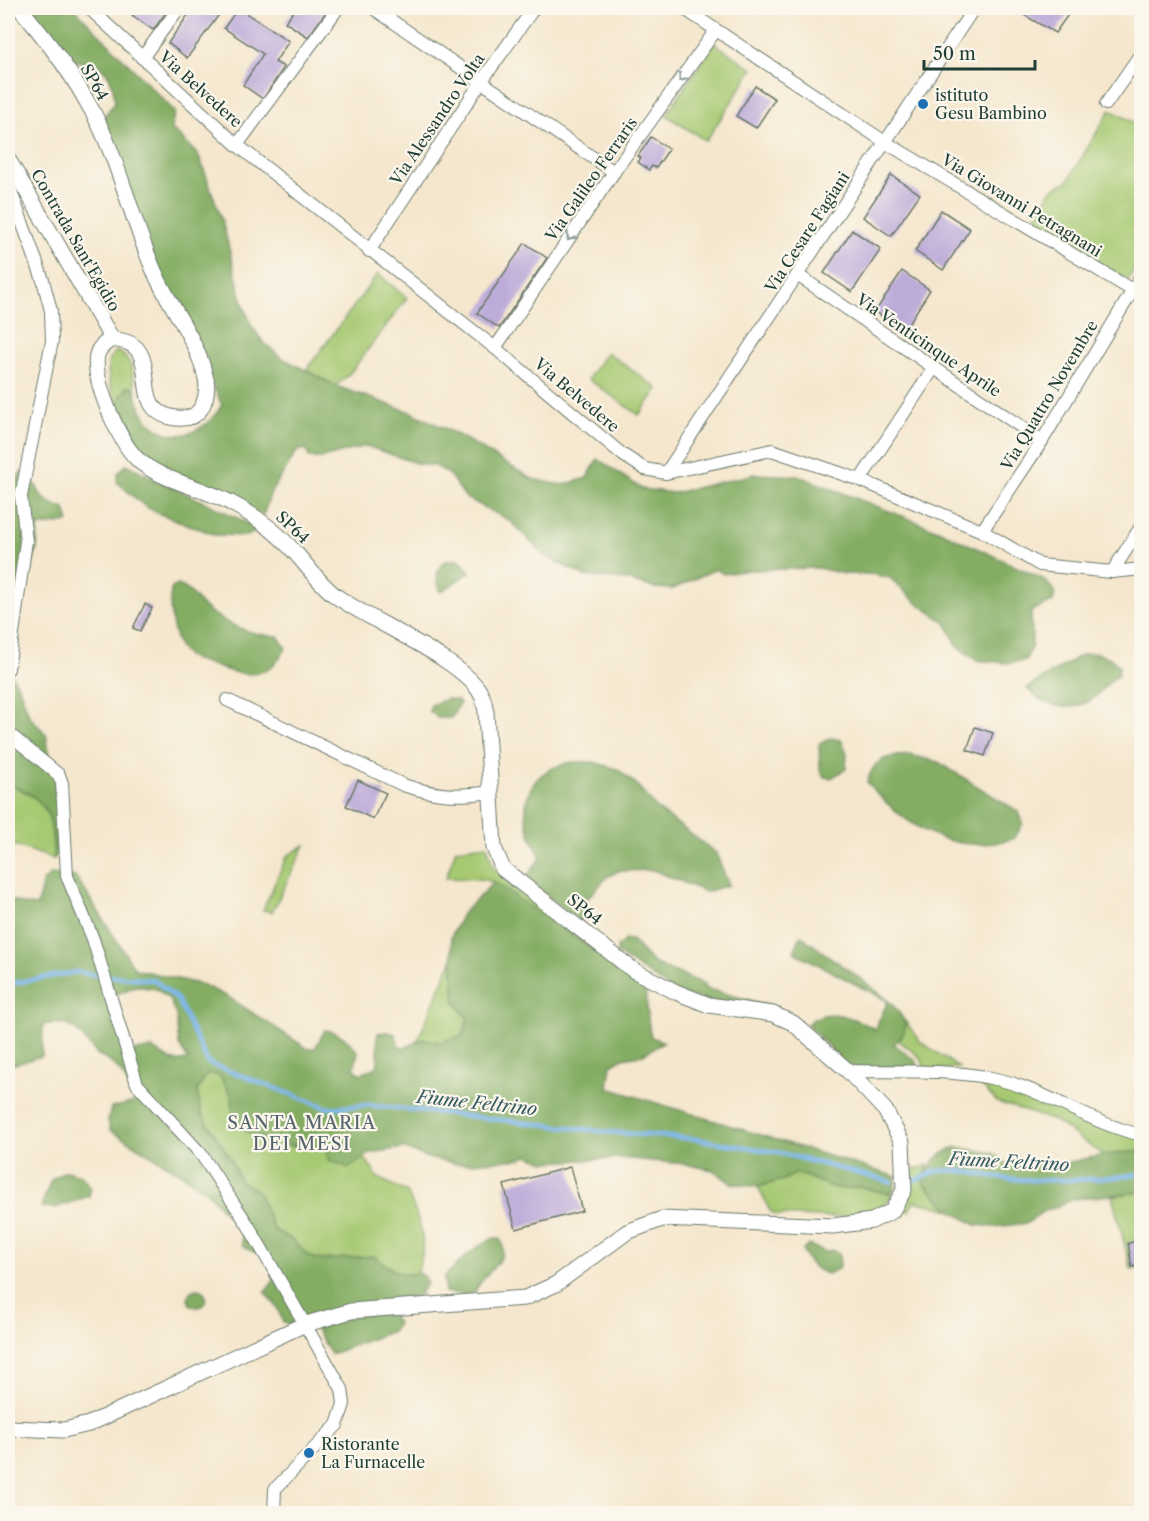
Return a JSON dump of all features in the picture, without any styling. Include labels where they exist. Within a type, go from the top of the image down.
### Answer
[{"type":"street","name":"SP64","points":[[8,1428],[64,1430],[89,1424],[303,1325],[351,1311],[525,1298],[556,1284],[627,1232],[662,1219],[833,1226],[872,1221],[892,1211],[904,1190],[902,1142],[885,1110],[848,1071],[793,1023],[773,1014],[709,1005],[676,992],[633,970],[503,869],[494,848],[486,712],[482,694],[469,679],[441,657],[389,629],[334,595],[288,544],[262,522],[230,502],[156,471],[138,460],[128,448],[105,398],[96,366],[98,353],[104,344],[112,339],[130,343],[140,355],[147,395],[152,406],[163,415],[180,419],[194,415],[203,405],[206,378],[200,358],[155,273],[115,162],[88,102],[56,51],[20,8]]},
{"type":"street","name":"Via Belvedere","points":[[89,8],[237,145],[495,348],[623,455],[645,469],[666,473],[772,450],[860,480],[982,531],[1040,565],[1112,572],[1142,569]]},
{"type":"street","points":[[142,58],[179,8]]},
{"type":"street","points":[[237,145],[338,8]]},
{"type":"street","points":[[373,8],[614,172]]},
{"type":"street","name":"Via Alessandro Volta","points":[[369,251],[481,82],[534,8]]},
{"type":"street","name":"Via Giovanni Petragnani","points":[[683,8],[885,141],[1136,293]]},
{"type":"street","name":"Via Cesare Fagiani","points":[[666,473],[799,276],[885,141],[974,8]]},
{"type":"street","name":"Via Galileo Ferraris","points":[[495,348],[614,172],[716,30]]},
{"type":"street","points":[[1106,104],[1142,52]]},
{"type":"street","name":"Contrada Sant'Egidio","points":[[8,159],[112,339]]},
{"type":"street","name":"Contrada Sant'Egidio","points":[[8,183],[43,280],[51,311],[52,341],[21,496],[26,541],[8,669]]},
{"type":"street","name":"Via Quattro Novembre","points":[[982,531],[1136,293],[1142,274]]},
{"type":"street","name":"Via Venticinque Aprile","points":[[799,276],[1042,441]]},
{"type":"street","points":[[860,480],[933,369]]},
{"type":"street","points":[[1112,572],[1142,525]]},
{"type":"street","points":[[227,700],[403,785],[433,794],[455,797],[491,792]]},
{"type":"street","points":[[8,733],[59,775],[63,801],[67,876],[93,939],[137,1083],[201,1154],[248,1225],[303,1325],[342,1389],[344,1404],[337,1425],[275,1490],[274,1514]]},
{"type":"street","points":[[848,1071],[991,1078],[1045,1096],[1112,1127],[1142,1135]]},
{"type":"green space","points":[[25,8],[74,8],[175,112],[171,128],[199,156],[222,220],[242,300],[251,325],[263,342],[282,358],[336,386],[413,413],[460,436],[532,479],[563,485],[587,478],[598,459],[642,489],[674,493],[755,474],[799,476],[938,530],[1043,579],[1055,591],[1053,602],[1031,611],[1032,645],[1026,660],[1008,663],[976,660],[958,647],[946,623],[917,603],[890,578],[871,574],[845,574],[818,568],[749,570],[723,574],[716,569],[673,589],[655,588],[627,580],[584,576],[545,556],[509,520],[466,498],[448,473],[436,466],[419,464],[366,446],[322,458],[309,458],[306,449],[297,451],[271,492],[263,516],[148,461],[127,434],[116,404],[127,387],[135,388],[140,406],[148,420],[158,429],[171,434],[184,434],[198,429],[211,420],[222,405],[157,269],[102,119],[115,102],[108,74],[102,68],[78,62],[59,52]]},
{"type":"green space","points":[[714,43],[753,69],[706,141],[666,115]]},
{"type":"green space","points":[[1110,110],[1141,126],[1141,258],[1128,280],[1031,224],[1052,189],[1068,181]]},
{"type":"green space","points":[[378,274],[407,298],[350,373],[336,386],[306,370]]},
{"type":"green space","points":[[116,351],[129,361],[135,388],[127,387],[116,404],[108,369],[111,356]]},
{"type":"green space","points":[[607,352],[658,389],[639,415],[588,379]]},
{"type":"green space","points":[[127,464],[259,530],[247,536],[216,535],[155,512],[117,482],[118,473]]},
{"type":"green space","points":[[21,472],[30,473],[42,497],[65,509],[69,522],[38,527],[37,548],[22,600],[8,610],[8,491]]},
{"type":"green space","points":[[459,559],[470,572],[441,592],[437,577],[440,566],[443,562]]},
{"type":"green space","points":[[178,585],[189,591],[211,612],[229,623],[259,634],[278,636],[286,648],[279,660],[270,668],[250,674],[229,671],[187,656],[176,638],[172,620],[170,602],[172,588]]},
{"type":"green space","points":[[1097,653],[1110,658],[1119,666],[1118,675],[1091,700],[1083,704],[1065,707],[1048,704],[1033,695],[1027,688],[1083,654]]},
{"type":"green space","points":[[8,670],[18,685],[30,717],[46,734],[49,752],[46,758],[58,786],[64,847],[54,859],[52,831],[46,811],[33,797],[8,784]]},
{"type":"green space","points":[[447,699],[457,700],[460,703],[451,718],[439,718],[429,711],[431,705]]},
{"type":"green space","points":[[831,738],[841,740],[847,753],[846,769],[831,778],[824,777],[820,770],[819,744]]},
{"type":"green space","points":[[910,755],[938,762],[1019,812],[1023,823],[1015,838],[993,843],[971,844],[951,841],[914,825],[898,813],[867,782],[874,768],[882,760]]},
{"type":"green space","points":[[573,762],[593,762],[617,769],[637,785],[656,808],[716,853],[729,885],[706,892],[653,870],[618,871],[607,877],[586,900],[582,923],[525,879],[541,857],[528,826],[527,798],[533,785],[542,775],[555,767]]},
{"type":"green space","points":[[8,784],[33,797],[46,811],[52,831],[54,859],[8,843]]},
{"type":"green space","points":[[305,845],[272,912],[263,910],[287,856]]},
{"type":"green space","points":[[487,845],[493,866],[510,885],[615,965],[494,882],[480,879],[446,878],[456,849]]},
{"type":"green space","points":[[52,874],[76,877],[135,969],[203,985],[228,997],[308,1049],[315,1048],[325,1030],[335,1033],[347,1040],[358,1052],[354,1068],[360,1074],[377,1067],[378,1033],[395,1034],[399,1047],[404,1048],[423,1039],[440,1042],[463,1036],[468,1019],[455,1001],[451,937],[462,914],[494,882],[615,965],[644,979],[651,1037],[664,1042],[644,1054],[623,1058],[611,1065],[608,1088],[897,1177],[893,1191],[889,1194],[860,1187],[845,1189],[832,1187],[797,1173],[783,1180],[758,1187],[731,1183],[713,1170],[685,1164],[620,1158],[546,1162],[527,1155],[521,1159],[458,1164],[428,1158],[403,1148],[371,1153],[349,1168],[329,1160],[324,1145],[287,1145],[263,1138],[242,1127],[233,1119],[232,1096],[220,1076],[208,1073],[197,1091],[201,1113],[231,1159],[240,1181],[258,1192],[274,1230],[291,1239],[310,1257],[322,1260],[374,1256],[399,1273],[417,1273],[425,1277],[427,1283],[419,1295],[291,1326],[283,1322],[277,1307],[265,1292],[279,1274],[268,1257],[242,1245],[242,1233],[210,1195],[177,1171],[110,1130],[108,1120],[111,1108],[135,1102],[119,1071],[98,1055],[79,1033],[62,1024],[43,1025],[42,1056],[8,1066],[8,899],[37,906],[43,881]],"holes":[[[135,986],[157,989],[169,999],[176,1015],[179,1045],[188,1059],[173,1061],[152,1048],[133,1052],[115,995]]]},
{"type":"green space","points":[[801,935],[860,978],[888,1001],[794,952]]},
{"type":"green space","points":[[625,940],[632,940],[653,963],[704,984],[704,988],[772,1006],[730,1005],[678,994],[617,953],[617,947]]},
{"type":"green space","points":[[452,960],[455,1001],[468,1019],[462,1036],[440,1042],[423,1039],[417,1042]]},
{"type":"green space","points":[[888,1001],[901,1015],[905,1025],[904,1033],[894,1044],[917,1062],[917,1067],[848,1067],[807,1024],[815,1018],[832,1014],[850,1018],[875,1029]]},
{"type":"green space","points":[[904,1020],[921,1042],[959,1068],[925,1070],[921,1058],[898,1040],[905,1026]]},
{"type":"green space","points":[[208,1073],[220,1076],[232,1096],[233,1119],[243,1130],[294,1147],[324,1145],[329,1160],[349,1168],[364,1157],[378,1178],[407,1192],[416,1212],[423,1242],[421,1262],[417,1273],[399,1273],[374,1256],[322,1260],[310,1257],[291,1239],[274,1230],[258,1193],[240,1181],[231,1159],[201,1113],[197,1091]]},
{"type":"green space","points":[[976,1080],[1026,1093],[1141,1137],[1141,1151],[1103,1155],[1055,1121],[997,1102]]},
{"type":"green space","points":[[957,1147],[993,1153],[1006,1163],[1052,1166],[1103,1155],[1141,1151],[1141,1192],[1074,1199],[1043,1212],[1027,1223],[994,1227],[976,1225],[950,1210],[923,1182],[935,1159],[944,1152]]},
{"type":"green space","points":[[928,1165],[923,1182],[950,1210],[914,1201],[909,1211],[904,1208],[914,1169]]},
{"type":"green space","points":[[65,1171],[81,1175],[91,1188],[89,1196],[55,1208],[41,1207],[51,1180]]},
{"type":"green space","points":[[797,1173],[832,1187],[845,1189],[860,1187],[889,1194],[893,1191],[887,1203],[860,1215],[824,1217],[776,1215],[770,1211],[758,1187],[783,1180]]},
{"type":"green space","points":[[1141,1191],[1141,1267],[1131,1269],[1112,1196]]},
{"type":"green space","points":[[495,1238],[500,1239],[503,1253],[475,1292],[466,1295],[445,1292],[444,1277],[475,1249]]},
{"type":"green space","points":[[809,1245],[825,1252],[833,1250],[839,1253],[840,1268],[827,1274],[815,1268],[803,1250]]},
{"type":"green space","points":[[193,1289],[201,1289],[206,1294],[204,1305],[193,1307],[188,1302],[188,1294]]},
{"type":"green space","points":[[388,1311],[398,1324],[392,1331],[331,1354],[315,1328],[354,1316]]},
{"type":"building","points":[[137,8],[169,8],[153,30],[132,15]]},
{"type":"building","points":[[193,8],[224,8],[187,58],[168,43]]},
{"type":"building","points":[[238,8],[289,41],[275,62],[284,67],[263,99],[243,85],[263,54],[224,28]]},
{"type":"building","points":[[296,8],[329,8],[308,37],[285,22]]},
{"type":"building","points":[[1012,8],[1062,8],[1070,12],[1055,33]]},
{"type":"building","points":[[755,86],[775,99],[756,128],[736,116]]},
{"type":"building","points":[[651,137],[669,149],[656,168],[652,166],[649,170],[638,162],[641,158],[638,156]]},
{"type":"building","points":[[891,175],[920,194],[891,236],[863,217]]},
{"type":"building","points":[[941,210],[970,229],[943,270],[915,251]]},
{"type":"building","points":[[852,230],[881,249],[852,292],[824,273]]},
{"type":"building","points":[[525,243],[547,258],[499,328],[477,313]]},
{"type":"building","points":[[902,271],[930,290],[904,331],[875,312]]},
{"type":"building","points":[[145,604],[152,608],[140,631],[133,628]]},
{"type":"building","points":[[975,727],[993,733],[985,756],[967,750]]},
{"type":"building","points":[[358,780],[386,793],[373,819],[346,806]]},
{"type":"building","points":[[570,1167],[582,1211],[516,1229],[504,1185]]},
{"type":"building","points":[[1138,1241],[1142,1265],[1132,1267],[1128,1243]]},
{"type":"waterway","name":"Fiume Feltrino","points":[[8,984],[77,972],[96,975]]},
{"type":"waterway","name":"Fiume Feltrino","points":[[110,976],[154,980],[177,999],[208,1063],[328,1108],[369,1105],[608,1132],[696,1139],[776,1152],[891,1182]]},
{"type":"waterway","name":"Fiume Feltrino","points":[[912,1181],[947,1170],[1003,1178],[1044,1180],[1093,1179],[1142,1174]]},
{"type":"place","name":"istituto Gesu Bambino","points":[[923,104]]},
{"type":"place","name":"Ristorante La Furnacelle","points":[[309,1453]]},
{"type":"district","name":"SANTA MARIA DEI MESI","points":[[302,1133]]}]
